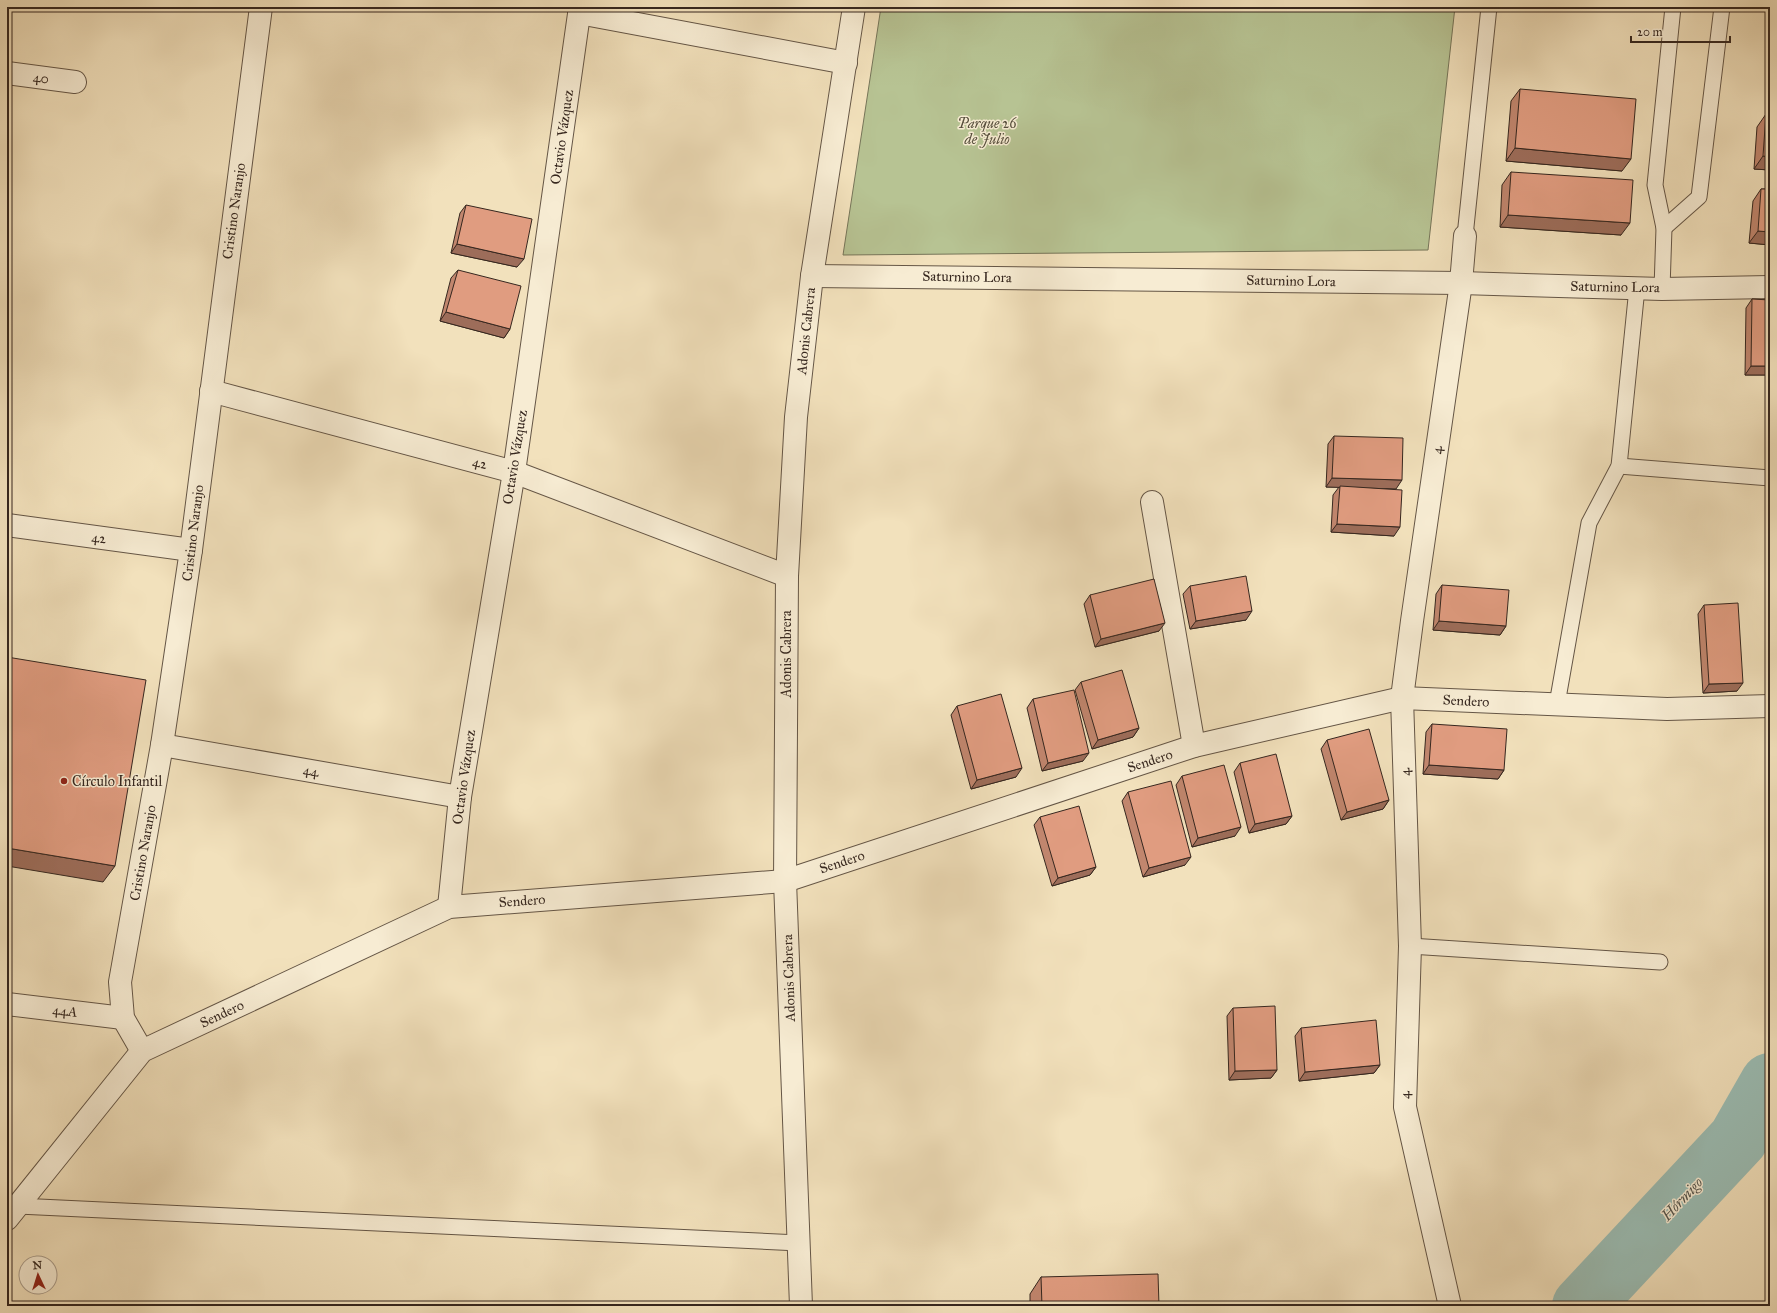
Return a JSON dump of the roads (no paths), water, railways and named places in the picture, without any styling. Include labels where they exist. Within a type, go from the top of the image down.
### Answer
[{"type":"street","name":"Cristino Naranjo","points":[[142,1051],[122,1018],[120,982],[162,745],[191,550],[261,7]]},
{"type":"street","name":"Adonis Cabrera","points":[[799,1303],[785,881],[787,576],[796,417],[812,276],[854,7]]},
{"type":"street","points":[[579,10],[846,63]]},
{"type":"street","name":"Octavio Vázquez","points":[[449,907],[460,797],[514,472],[579,10]]},
{"type":"street","name":"40","points":[[7,73],[75,82]]},
{"type":"street","name":"4","points":[[1450,1306],[1405,1107],[1410,946],[1402,698],[1461,283],[1466,236]]},
{"type":"street","name":"Saturnino Lora","points":[[812,276],[1461,283],[1662,289],[1770,287]]},
{"type":"street","name":"42","points":[[211,391],[514,472],[787,576]]},
{"type":"street","points":[[1152,502],[1194,746]]},
{"type":"street","name":"42","points":[[7,525],[191,550]]},
{"type":"street","name":"Sendero","points":[[13,1212],[142,1051],[449,907],[785,881],[1194,746],[1402,698],[1667,709],[1770,706]]},
{"type":"street","name":"44","points":[[162,745],[460,797]]},
{"type":"street","name":"44A","points":[[7,1004],[122,1018]]},
{"type":"lane","points":[[1466,236],[1489,7]]},
{"type":"lane","points":[[1662,289],[1664,228],[1655,186],[1673,7]]},
{"type":"lane","points":[[1664,228],[1699,197],[1722,7]]},
{"type":"lane","points":[[1557,704],[1589,522],[1619,466],[1637,288]]},
{"type":"lane","points":[[1619,466],[1770,478]]},
{"type":"lane","points":[[1410,946],[1660,962]]},
{"type":"lane","points":[[13,1212],[798,1243]]},
{"type":"waterway","name":"Hórmigo","points":[[1582,1306],[1738,1139],[1770,1083]]},
{"type":"place","name":"Círculo Infantil","points":[[64,781]]},
{"type":"park label","name":"Parque 26 de Julio","points":[[987,132]]}]
